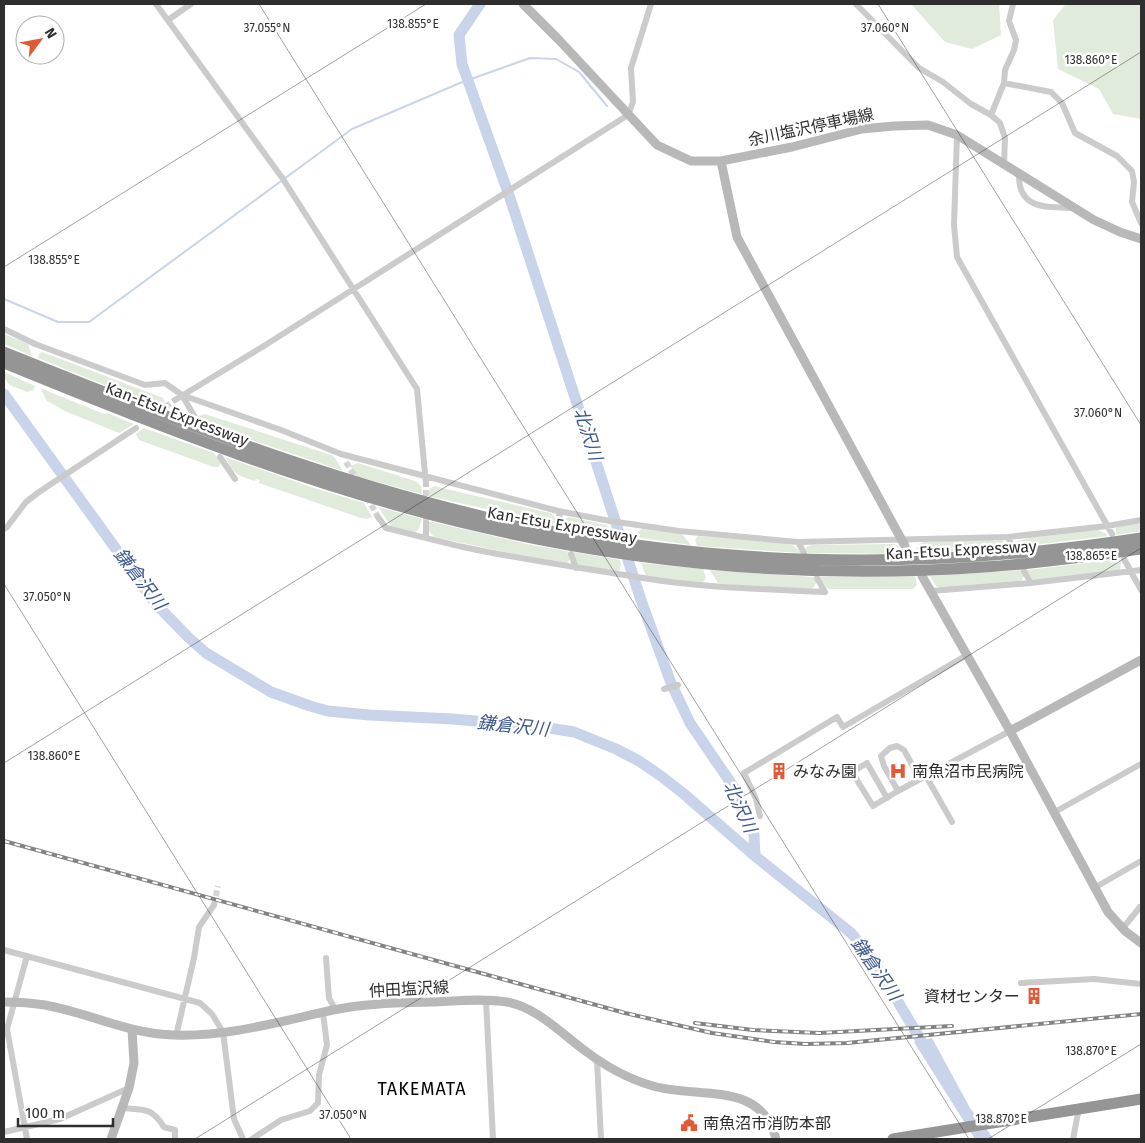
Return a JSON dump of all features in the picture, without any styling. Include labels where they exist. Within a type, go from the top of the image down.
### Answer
[{"type":"highway","name":"Kan-Etsu Expressway","points":[[4,352],[168,418],[320,471],[374,488],[474,514],[609,546]]},
{"type":"highway","name":"Kan-Etsu Expressway","points":[[4,363],[192,438],[317,481],[370,498],[479,526],[749,567],[866,571],[984,567],[1141,549]]},
{"type":"highway","name":"Kan-Etsu Expressway","points":[[640,550],[812,560],[928,560],[1039,552],[1141,538]]},
{"type":"highway","points":[[893,1139],[1141,1099]]},
{"type":"main road","name":"余川塩沢停車場線","points":[[523,4],[657,145],[691,160],[721,161],[792,147],[862,129],[894,126],[928,126],[958,136],[1075,208],[1120,232],[1141,239]]},
{"type":"main road","points":[[721,161],[737,237],[903,543]]},
{"type":"main road","points":[[922,576],[967,654],[1108,912],[1123,928],[1141,942]]},
{"type":"main road","points":[[1010,732],[1141,660]]},
{"type":"main road","name":"仲田塩沢線","points":[[9,1002],[45,1005],[132,1030],[176,1036],[260,1027],[323,1012],[375,1004],[486,1000],[508,1002],[519,1005],[538,1016],[596,1060],[638,1082],[656,1087],[730,1096],[751,1102],[766,1116],[776,1139]]},
{"type":"main road","points":[[111,1139],[129,1088],[134,1063],[132,1030]]},
{"type":"street","points":[[156,4],[283,179],[417,389],[426,484]]},
{"type":"street","points":[[168,20],[191,4]]},
{"type":"street","points":[[175,400],[267,344],[628,115],[633,102],[631,68],[651,4]]},
{"type":"street","points":[[856,4],[919,68],[944,82],[971,104],[991,115],[1000,123],[1005,138],[1004,164]]},
{"type":"street","points":[[991,115],[1004,83],[1005,70],[1014,50],[1016,40],[1009,21],[1013,4]]},
{"type":"street","points":[[1004,83],[1051,92],[1062,103],[1076,133],[1117,156],[1132,171],[1134,182],[1132,202],[1141,223]]},
{"type":"street","points":[[958,136],[954,225],[957,257],[1112,534]]},
{"type":"street","points":[[1019,174],[1019,182],[1027,199],[1038,206],[1075,208]]},
{"type":"street","points":[[4,329],[35,344],[145,385],[165,383],[182,395],[281,430],[341,454],[558,511],[624,524],[798,542],[903,543],[1008,537],[1107,526],[1141,520]]},
{"type":"street","points":[[182,395],[196,419]]},
{"type":"street","points":[[4,529],[26,502],[136,428]]},
{"type":"street","points":[[341,454],[346,462]]},
{"type":"street","points":[[220,457],[235,479]]},
{"type":"street","points":[[558,511],[560,521]]},
{"type":"street","points":[[378,517],[386,528],[462,547],[643,578],[718,586],[825,592],[817,578]]},
{"type":"street","points":[[426,523],[426,537]]},
{"type":"street","points":[[1008,537],[1012,546]]},
{"type":"street","points":[[798,542],[804,553]]},
{"type":"street","points":[[571,554],[576,568]]},
{"type":"street","points":[[1124,559],[1141,590]]},
{"type":"street","points":[[931,591],[1031,583],[1141,570]]},
{"type":"street","points":[[1024,571],[1031,583]]},
{"type":"street","points":[[760,816],[756,799],[744,773],[837,717],[843,727],[967,654]]},
{"type":"street","points":[[664,689],[678,685]]},
{"type":"street","points":[[888,798],[867,763],[852,772],[873,806],[888,798],[898,791],[1010,732]]},
{"type":"street","points":[[898,791],[884,766],[881,756],[890,748],[897,746],[904,750],[952,822]]},
{"type":"street","points":[[1053,813],[1141,764]]},
{"type":"street","points":[[1094,888],[1141,861]]},
{"type":"street","points":[[176,1036],[194,958],[199,927],[214,905]]},
{"type":"street","points":[[1123,928],[1140,907],[1141,909]]},
{"type":"street","points":[[4,950],[200,1003],[212,1014],[223,1032],[234,1119],[243,1139]]},
{"type":"street","points":[[27,956],[9,1002],[6,1029],[27,1139]]},
{"type":"street","points":[[326,958],[329,998],[335,1010]]},
{"type":"street","points":[[1021,983],[1094,980],[1141,984]]},
{"type":"street","points":[[486,1000],[493,1139]]},
{"type":"street","points":[[252,1139],[281,1120],[310,1111],[318,1103],[319,1075],[327,1045],[323,1012]]},
{"type":"street","points":[[596,1060],[601,1139]]},
{"type":"street","points":[[4,1132],[60,1119],[129,1088]]},
{"type":"street","points":[[122,1108],[148,1110],[156,1115],[164,1127],[175,1130],[175,1139]]},
{"type":"street","points":[[1073,1139],[1078,1108]]},
{"type":"green space","points":[[911,4],[999,4],[1001,35],[972,49],[945,42]]},
{"type":"green space","points":[[1066,4],[1141,4],[1141,119],[1113,114],[1099,89],[1058,69],[1053,20]]},
{"type":"green space","points":[[4,334],[28,344],[32,356],[4,344]]},
{"type":"green space","points":[[42,352],[163,398],[165,404],[159,407],[38,358]]},
{"type":"green space","points":[[4,372],[35,386],[34,390],[27,392],[10,385],[4,378]]},
{"type":"green space","points":[[40,388],[134,424],[119,433],[65,411],[47,401]]},
{"type":"green space","points":[[205,414],[331,455],[343,471],[202,423],[197,416]]},
{"type":"green space","points":[[144,428],[214,453],[221,464],[218,467],[214,467],[139,440],[136,434]]},
{"type":"green space","points":[[225,457],[364,503],[372,517],[367,519],[361,518],[259,483],[260,480],[256,479],[255,481],[244,477],[237,474],[231,468]]},
{"type":"green space","points":[[358,463],[415,481],[421,486],[422,494],[356,476],[350,466]]},
{"type":"green space","points":[[434,486],[550,513],[556,518],[558,525],[428,496],[430,489]]},
{"type":"green space","points":[[378,507],[422,519],[419,529],[415,532],[391,526]]},
{"type":"green space","points":[[569,517],[607,525],[611,534],[565,526],[563,522]]},
{"type":"green space","points":[[428,521],[532,545],[567,551],[570,559],[566,565],[434,537],[429,531]]},
{"type":"green space","points":[[1141,521],[1141,531],[1116,535],[1116,528],[1119,525]]},
{"type":"green space","points":[[642,529],[682,534],[691,545],[634,537],[635,533]]},
{"type":"green space","points":[[1098,530],[1108,536],[1015,546],[1017,541],[1029,538],[1029,536]]},
{"type":"green space","points":[[698,536],[787,543],[794,546],[801,553],[697,546],[695,540]]},
{"type":"green space","points":[[993,539],[994,541],[1002,540],[1010,548],[917,554],[916,550],[919,544],[924,542]]},
{"type":"green space","points":[[894,544],[898,546],[903,554],[808,553],[805,549],[812,545]]},
{"type":"green space","points":[[573,552],[620,560],[620,570],[578,566]]},
{"type":"green space","points":[[1120,559],[1120,570],[1033,580],[1027,570]]},
{"type":"green space","points":[[641,563],[703,569],[706,577],[701,583],[646,576]]},
{"type":"green space","points":[[710,570],[813,577],[817,581],[814,587],[809,590],[721,584],[718,583]]},
{"type":"green space","points":[[1021,570],[1024,576],[1021,582],[940,588],[936,586],[930,576]]},
{"type":"green space","points":[[915,576],[917,585],[913,589],[829,589],[820,577]]},
{"type":"water","points":[[932,1038],[970,1108],[994,1139],[975,1139],[914,1042]]},
{"type":"waterway","name":"北沢川","points":[[480,4],[459,35],[462,64],[510,198],[641,600],[671,683],[690,723],[737,792],[754,835],[755,856]]},
{"type":"waterway","points":[[4,299],[58,322],[89,322],[352,129],[460,83],[530,58],[556,59],[579,72],[607,106]]},
{"type":"waterway","name":"鎌倉沢川","points":[[4,394],[155,603],[206,653],[271,692],[328,711],[453,719],[574,732],[616,749],[639,761],[684,794],[755,856],[851,933],[872,958],[929,1054]]},
{"type":"tunnel","points":[[158,412],[175,400]]},
{"type":"tunnel","points":[[346,462],[358,482]]},
{"type":"tunnel","points":[[426,484],[426,523]]},
{"type":"tunnel","points":[[367,497],[378,517]]},
{"type":"tunnel","points":[[214,905],[218,886]]},
{"type":"railway","points":[[4,841],[625,1013],[712,1033],[774,1042],[806,1044],[847,1043],[1141,1014]]},
{"type":"railway","points":[[695,1023],[753,1030],[819,1033],[952,1026]]},
{"type":"place","name":"みなみ園","points":[[779,771]]},
{"type":"place","name":"南魚沼市民病院","points":[[898,771]]},
{"type":"place","name":"資材センター","points":[[1034,996]]},
{"type":"place","name":"南魚沼市消防本部","points":[[689,1123]]},
{"type":"district","name":"TAKEMATA","points":[[422,1089]]}]
